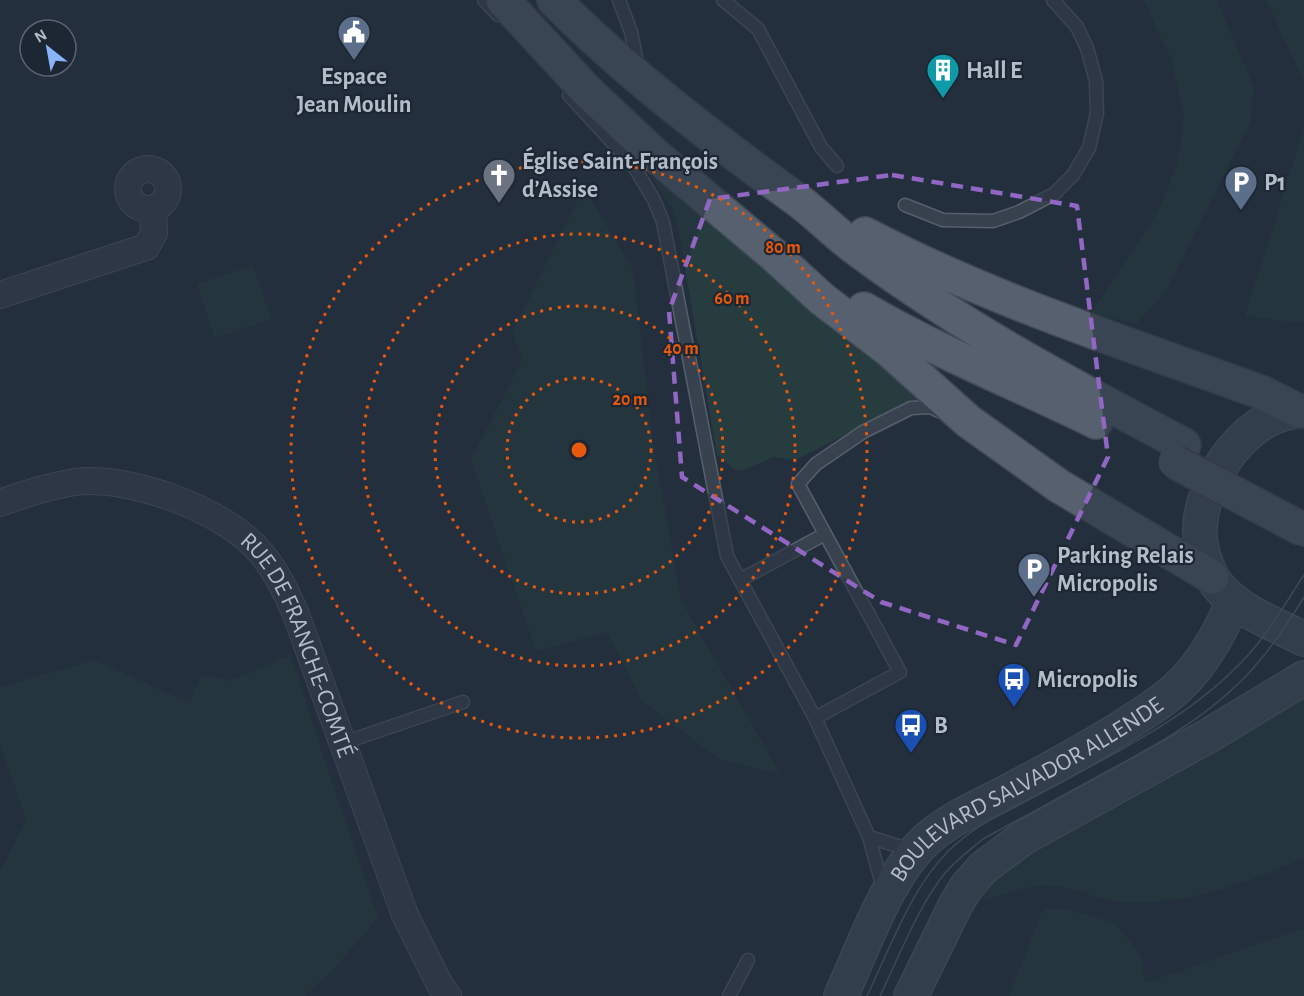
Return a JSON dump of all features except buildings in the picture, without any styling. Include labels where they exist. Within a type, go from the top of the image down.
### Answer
[{"type":"main road","points":[[554,0],[640,78],[724,147],[801,203],[856,249],[967,323],[1083,392],[1304,530]]},
{"type":"main road","points":[[505,12],[552,55],[620,124],[690,186],[775,256],[822,299],[889,350],[968,421],[1059,486],[1212,576]]},
{"type":"main road","points":[[801,203],[952,276],[1023,305],[1263,393],[1301,411]]},
{"type":"main road","points":[[775,256],[901,331],[1072,410],[1304,508]]},
{"type":"street","points":[[0,295],[146,247],[154,233],[153,209]]},
{"type":"street","points":[[1301,411],[1281,415],[1250,432],[1238,443],[1218,470],[1210,486],[1200,527],[1202,550],[1212,576],[1234,601],[1304,639]]},
{"type":"street","name":"RUE DE FRANCHE-COMTÉ","points":[[0,503],[76,482],[118,483],[174,497],[230,525],[260,551],[280,578],[295,612],[405,915],[440,985],[448,996]]},
{"type":"street","name":"BOULEVARD SALVADOR ALLENDE","points":[[841,996],[886,898],[915,852],[932,835],[958,817],[1072,758],[1170,694],[1204,657],[1220,632],[1234,601]]},
{"type":"street","name":"BOULEVARD SALVADOR ALLENDE","points":[[911,996],[956,904],[967,886],[984,867],[1023,838],[1180,752],[1304,678]]},
{"type":"lane","points":[[484,0],[505,12]]},
{"type":"lane","points":[[619,0],[632,32],[640,78]]},
{"type":"lane","points":[[723,0],[758,29],[821,147],[837,166]]},
{"type":"lane","points":[[905,205],[943,220],[993,221],[1019,212],[1054,194],[1073,175],[1089,148],[1097,113],[1096,81],[1087,48],[1077,27],[1053,0]]},
{"type":"lane","points":[[558,83],[633,165],[654,200],[663,222],[727,556],[815,718],[869,837],[886,898]]},
{"type":"lane","points":[[815,718],[900,672],[798,484],[816,464],[863,432],[910,408],[930,407],[968,421]]},
{"type":"lane","points":[[740,580],[825,534]]},
{"type":"lane","points":[[343,743],[463,702]]},
{"type":"lane","points":[[869,837],[915,852]]},
{"type":"lane","points":[[729,996],[748,960]]},
{"type":"highlighted area","points":[[892,175],[1077,206],[1108,457],[1016,645],[881,602],[682,477],[669,311],[710,199]]},
{"type":"green space","points":[[1144,0],[1217,0],[1254,88],[1250,122],[1164,294],[1136,324],[1091,313],[1157,213],[1177,165],[1184,117],[1172,62]]},
{"type":"green space","points":[[1266,0],[1304,0],[1304,82]]},
{"type":"green space","points":[[1304,128],[1304,321],[1292,322],[1245,316]]},
{"type":"green space","points":[[645,167],[937,398],[912,400],[796,460],[773,457],[742,471],[734,469],[717,455],[678,227],[672,209]]},
{"type":"green space","points":[[584,188],[633,270],[653,441],[681,600],[781,775],[719,759],[642,701],[607,632],[536,651],[471,459],[523,359],[512,333]]},
{"type":"green space","points":[[253,265],[271,319],[215,338],[197,284]]},
{"type":"green space","points":[[291,655],[378,917],[335,968],[305,996],[0,996],[0,872],[26,819],[0,744],[0,687],[94,660],[190,703],[202,674],[229,681]]},
{"type":"green space","points":[[1304,693],[1304,858],[1239,884],[1170,900],[1114,901],[1047,885],[1019,889],[981,901],[976,899],[1001,868]]},
{"type":"green space","points":[[1043,909],[1066,909],[1115,923],[1141,956],[1145,983],[1304,928],[1304,996],[1009,996]]},
{"type":"tram line","points":[[867,996],[916,895],[941,859],[956,844],[994,818],[1114,754],[1190,707],[1235,669],[1255,647],[1304,575]]},
{"type":"tram line","points":[[880,996],[926,901],[935,886],[954,864],[983,839],[1158,743],[1210,709],[1259,662],[1304,597]]},
{"type":"place","name":"Espace Jean Moulin","points":[[354,61]]},
{"type":"place","name":"Hall E","points":[[943,99]]},
{"type":"place","name":"Église Saint-François d’Assise","points":[[499,204]]},
{"type":"place","name":"P1","points":[[1241,211]]},
{"type":"place","name":"Parking Relais Micropolis","points":[[1034,598]]},
{"type":"place","name":"Micropolis","points":[[1014,708]]},
{"type":"place","name":"B","points":[[911,754]]}]
